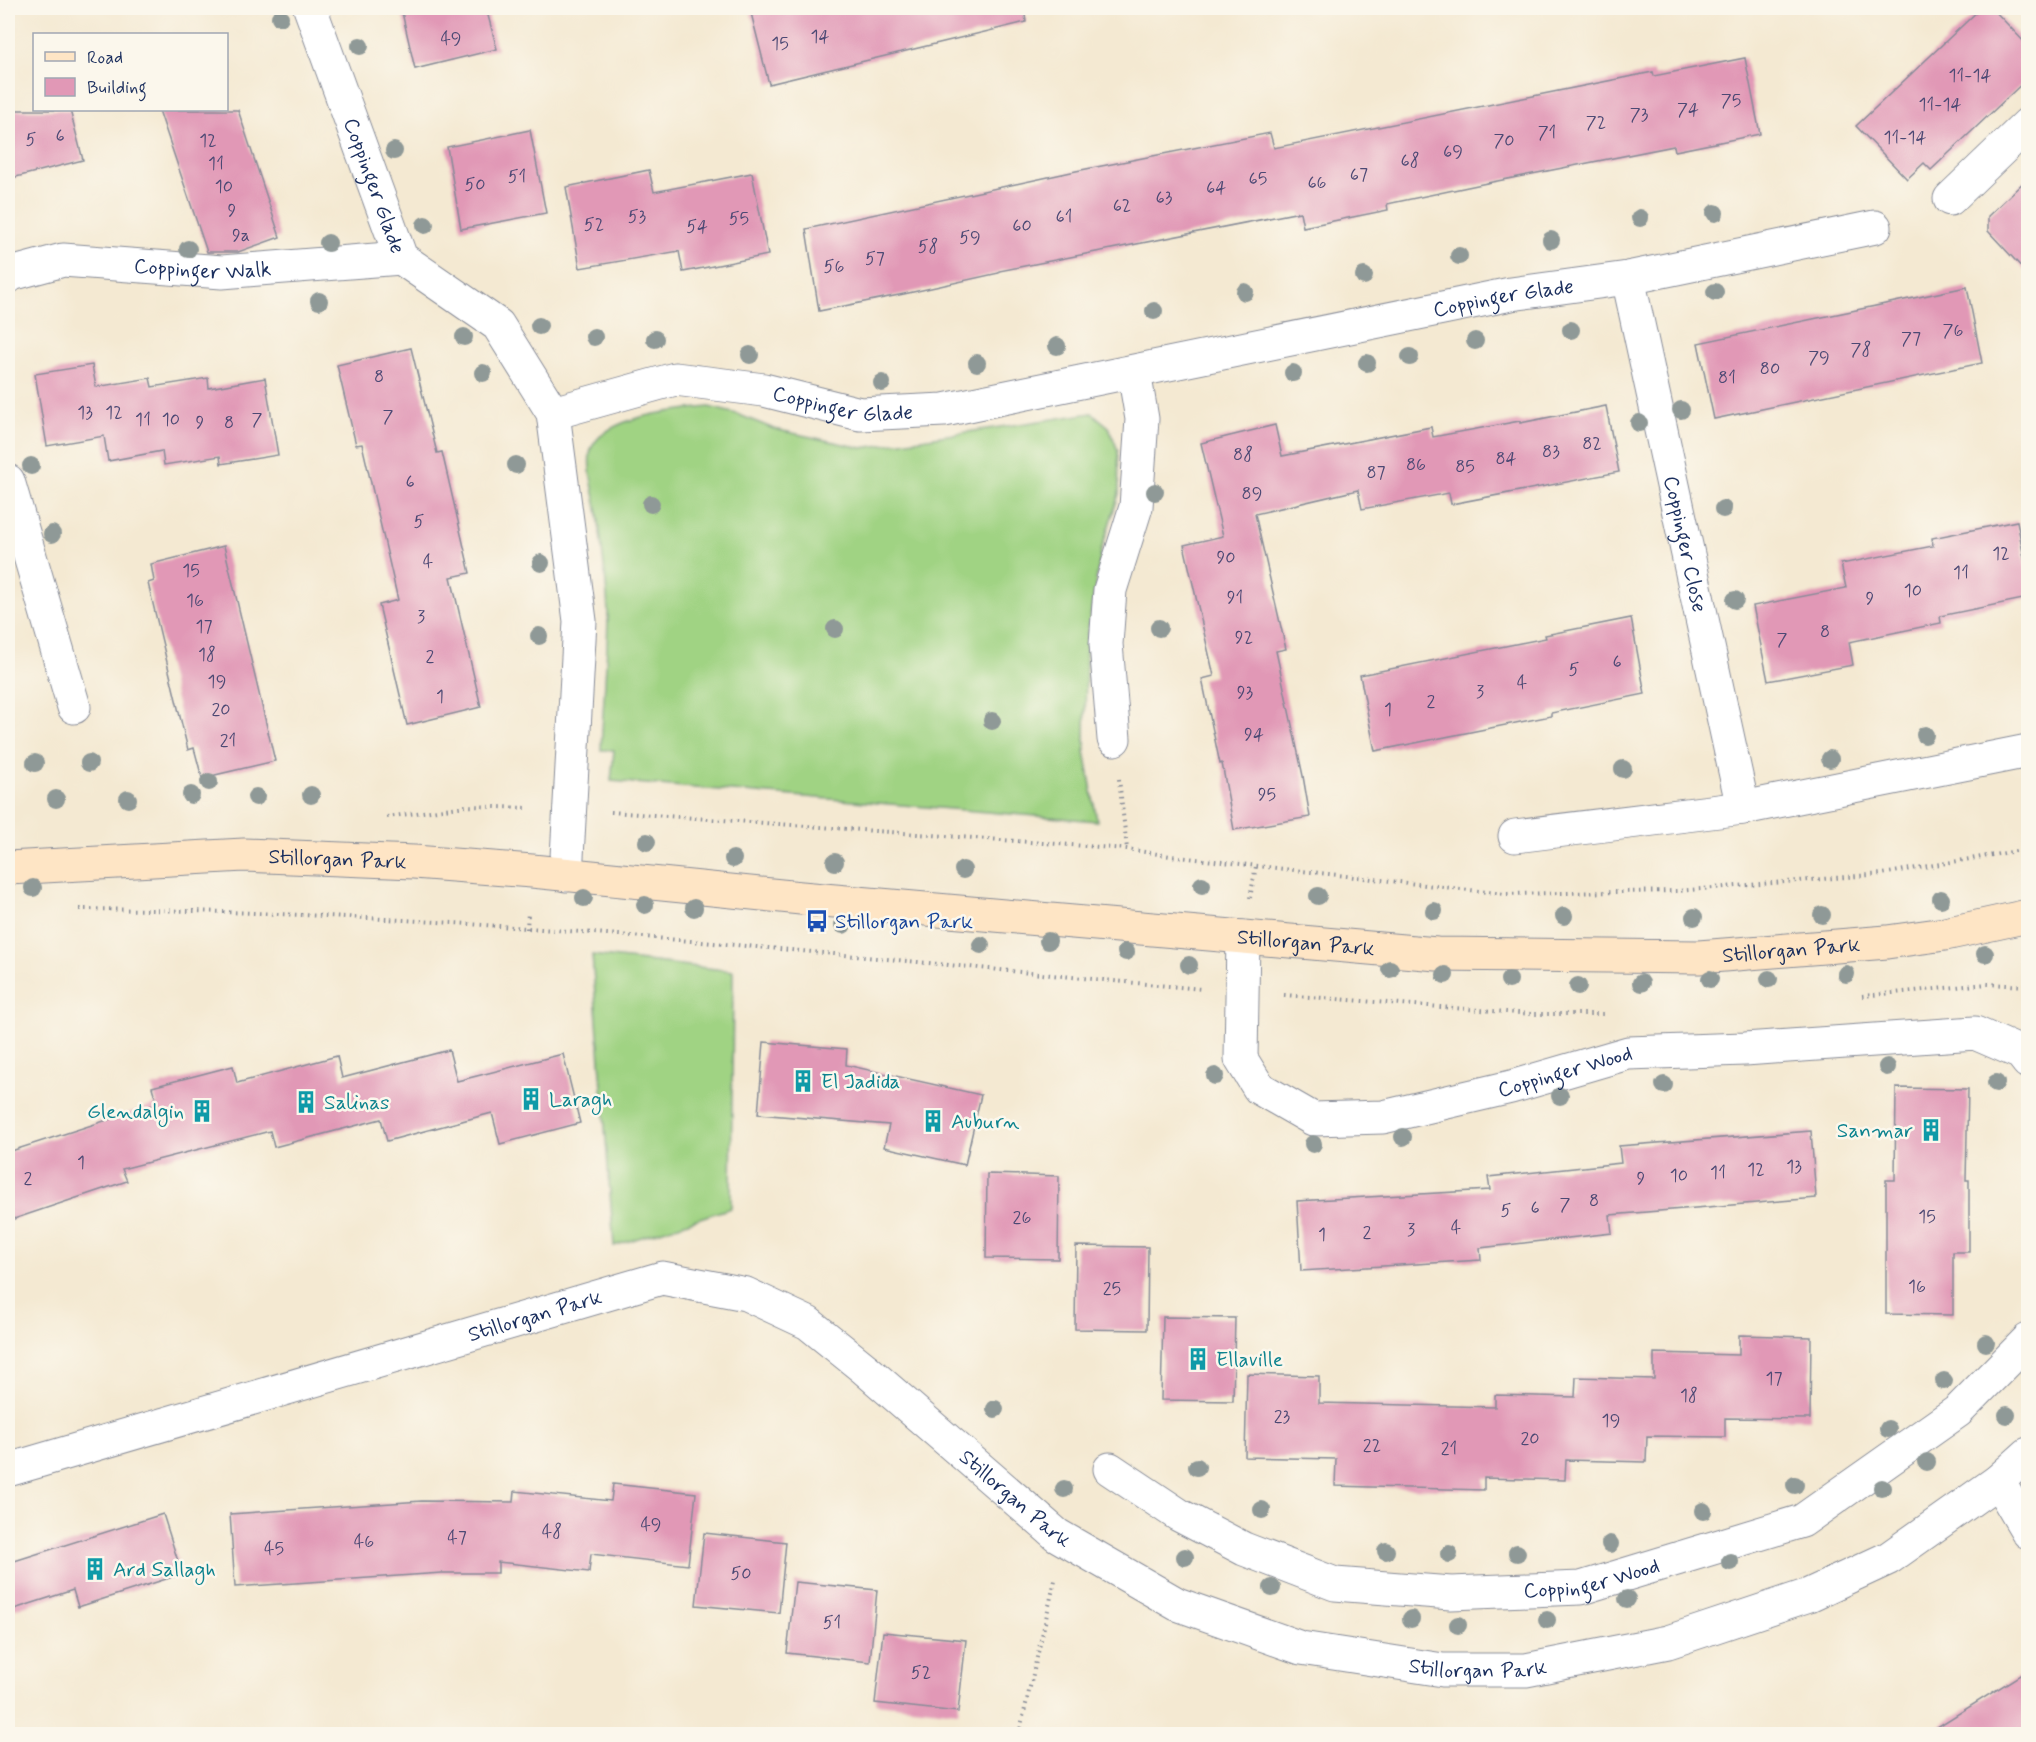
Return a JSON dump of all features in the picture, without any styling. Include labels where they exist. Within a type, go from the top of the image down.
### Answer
[{"type":"main road","name":"Stillorgan Park","points":[[8,867],[244,855],[414,862],[1437,954],[1699,957],[1887,942],[1945,934],[2028,916]]},
{"type":"street","name":"Coppinger Glade","points":[[310,8],[401,258],[498,325],[552,413],[580,621],[566,875]]},
{"type":"street","points":[[1950,199],[2028,124]]},
{"type":"street","name":"Coppinger Glade","points":[[552,413],[675,379],[764,390],[860,414],[944,410],[1511,294],[1628,278],[1875,227]]},
{"type":"street","name":"Coppinger Walk","points":[[8,277],[11,274],[63,260],[222,272],[401,258]]},
{"type":"street","name":"Coppinger Close","points":[[1628,278],[1743,808]]},
{"type":"street","points":[[1114,739],[1106,644],[1110,590],[1136,507],[1142,419],[1134,372]]},
{"type":"street","points":[[8,481],[74,707]]},
{"type":"street","points":[[1515,836],[1743,808],[2028,751]]},
{"type":"street","name":"Coppinger Wood","points":[[1244,937],[1241,1059],[1259,1088],[1313,1119],[1383,1117],[1511,1087],[1628,1053],[1745,1049],[1975,1033],[2021,1053],[2028,1062]]},
{"type":"street","name":"Stillorgan Park","points":[[8,1470],[662,1278],[746,1294],[808,1323],[865,1369],[1057,1535],[1177,1605],[1301,1648],[1443,1670],[1526,1670],[1668,1642],[1809,1595],[1889,1558],[1998,1481],[2028,1454]]},
{"type":"street","name":"Coppinger Wood","points":[[1110,1469],[1179,1515],[1244,1549],[1335,1584],[1450,1593],[1581,1588],[1802,1521],[1958,1411],[2028,1340]]},
{"type":"street","points":[[1998,1481],[2028,1532]]},
{"type":"path","points":[[1114,739],[1127,849]]},
{"type":"path","points":[[383,817],[475,806],[569,810],[1127,849],[1170,856],[1505,894],[1677,891],[1882,874],[2028,849]]},
{"type":"path","points":[[78,909],[202,910],[442,922],[753,946],[1241,992],[1532,1014],[1609,1014]]},
{"type":"path","points":[[1857,997],[1987,984],[2028,987]]},
{"type":"path","points":[[1018,1734],[1055,1578],[1057,1535]]},
{"type":"green space","points":[[709,407],[737,414],[774,429],[862,448],[1092,413],[1109,427],[1118,451],[1119,494],[1101,551],[1086,641],[1085,751],[1097,821],[611,781],[614,750],[601,750],[608,618],[607,594],[598,515],[590,473],[590,454],[600,436],[628,421],[645,416]]},
{"type":"green space","points":[[592,955],[733,971],[731,1208],[614,1246]]},
{"type":"building","points":[[401,8],[486,8],[497,49],[415,69]]},
{"type":"building","points":[[772,8],[1024,8],[1026,22],[769,84],[751,13]]},
{"type":"building","points":[[1981,8],[1992,8],[2028,46],[2028,78],[1931,170],[1924,163],[1907,179],[1856,126]]},
{"type":"building","points":[[1745,58],[1760,134],[1675,151],[1674,146],[1482,184],[1387,204],[1388,210],[1303,227],[1300,212],[999,271],[999,273],[819,311],[806,229],[1076,171],[1270,133],[1274,148],[1653,72],[1654,76]]},
{"type":"building","points":[[8,110],[70,111],[83,160],[8,179]]},
{"type":"building","points":[[238,110],[280,237],[238,252],[207,252],[159,111]]},
{"type":"building","points":[[530,130],[546,213],[461,229],[447,147]]},
{"type":"building","points":[[649,170],[654,192],[752,173],[768,255],[683,272],[679,251],[580,268],[566,187]]},
{"type":"building","points":[[2028,178],[2028,274],[1988,231],[1988,216]]},
{"type":"building","points":[[1967,287],[1982,363],[1714,419],[1698,343]]},
{"type":"building","points":[[411,348],[437,453],[442,452],[470,573],[451,577],[481,707],[407,725],[379,605],[398,600],[362,444],[356,445],[337,365]]},
{"type":"building","points":[[92,365],[96,387],[150,378],[152,387],[208,378],[209,388],[265,378],[278,455],[221,464],[220,456],[164,465],[162,451],[108,461],[104,436],[47,446],[35,374]]},
{"type":"building","points":[[1606,406],[1619,472],[1451,504],[1449,493],[1362,509],[1358,490],[1255,514],[1286,649],[1276,651],[1310,817],[1234,830],[1222,763],[1220,764],[1202,679],[1214,676],[1184,545],[1223,536],[1201,443],[1275,425],[1282,456],[1431,427],[1433,437]]},
{"type":"building","points":[[2017,521],[2028,578],[2028,598],[1940,616],[1941,623],[1849,642],[1853,665],[1768,681],[1753,606],[1846,588],[1841,564],[1933,546],[1932,538]]},
{"type":"building","points":[[224,546],[275,761],[202,778],[194,748],[188,750],[148,583],[154,581],[151,564]]},
{"type":"building","points":[[1631,618],[1645,694],[1551,713],[1551,716],[1375,751],[1360,675],[1546,638],[1545,635]]},
{"type":"building","points":[[764,1042],[847,1049],[846,1065],[981,1095],[965,1165],[884,1147],[889,1125],[758,1114]]},
{"type":"building","points":[[449,1050],[457,1081],[563,1054],[580,1123],[500,1144],[492,1113],[387,1141],[381,1119],[274,1147],[270,1131],[122,1169],[127,1181],[8,1221],[8,1152],[157,1104],[152,1087],[233,1066],[237,1083],[337,1056],[342,1078]]},
{"type":"building","points":[[1896,1088],[1968,1089],[1966,1180],[1969,1180],[1969,1252],[1953,1252],[1953,1315],[1886,1314],[1886,1180],[1895,1180]]},
{"type":"building","points":[[1811,1131],[1816,1198],[1610,1215],[1612,1233],[1480,1248],[1481,1260],[1301,1271],[1297,1201],[1490,1190],[1488,1177],[1621,1163],[1619,1146]]},
{"type":"building","points":[[987,1174],[1059,1176],[1058,1259],[986,1258]]},
{"type":"building","points":[[1076,1246],[1148,1247],[1147,1330],[1075,1329]]},
{"type":"building","name":"Ellaville","points":[[1163,1317],[1235,1318],[1233,1401],[1161,1400]]},
{"type":"building","points":[[1739,1335],[1811,1337],[1810,1419],[1725,1418],[1725,1437],[1647,1436],[1646,1462],[1566,1460],[1565,1480],[1484,1478],[1484,1490],[1335,1486],[1336,1459],[1245,1457],[1247,1374],[1319,1376],[1319,1403],[1495,1407],[1495,1395],[1575,1397],[1576,1377],[1654,1379],[1654,1353],[1739,1355]]},
{"type":"building","points":[[613,1484],[696,1493],[688,1565],[591,1554],[589,1572],[498,1562],[498,1573],[442,1573],[235,1587],[230,1514],[422,1501],[514,1502],[515,1491],[611,1501]]},
{"type":"building","points":[[163,1514],[182,1574],[78,1607],[73,1590],[8,1611],[8,1563]]},
{"type":"building","points":[[704,1533],[786,1542],[779,1613],[696,1605]]},
{"type":"building","points":[[795,1582],[877,1590],[870,1662],[787,1653]]},
{"type":"building","points":[[883,1632],[966,1640],[958,1712],[875,1703]]},
{"type":"building","points":[[2028,1670],[2028,1734],[1926,1734]]},
{"type":"place","name":"Stillorgan Park","points":[[817,921]]},
{"type":"place","name":"El Jadida","points":[[803,1081]]},
{"type":"place","name":"Laragh","points":[[531,1099]]},
{"type":"place","name":"Salinas","points":[[306,1102]]},
{"type":"place","name":"Glendalgin","points":[[202,1111]]},
{"type":"place","name":"Auburn","points":[[933,1121]]},
{"type":"place","name":"Sanmar","points":[[1931,1130]]},
{"type":"place","name":"Ellaville","points":[[1198,1359]]},
{"type":"place","name":"Ard Sallagh","points":[[95,1569]]}]
